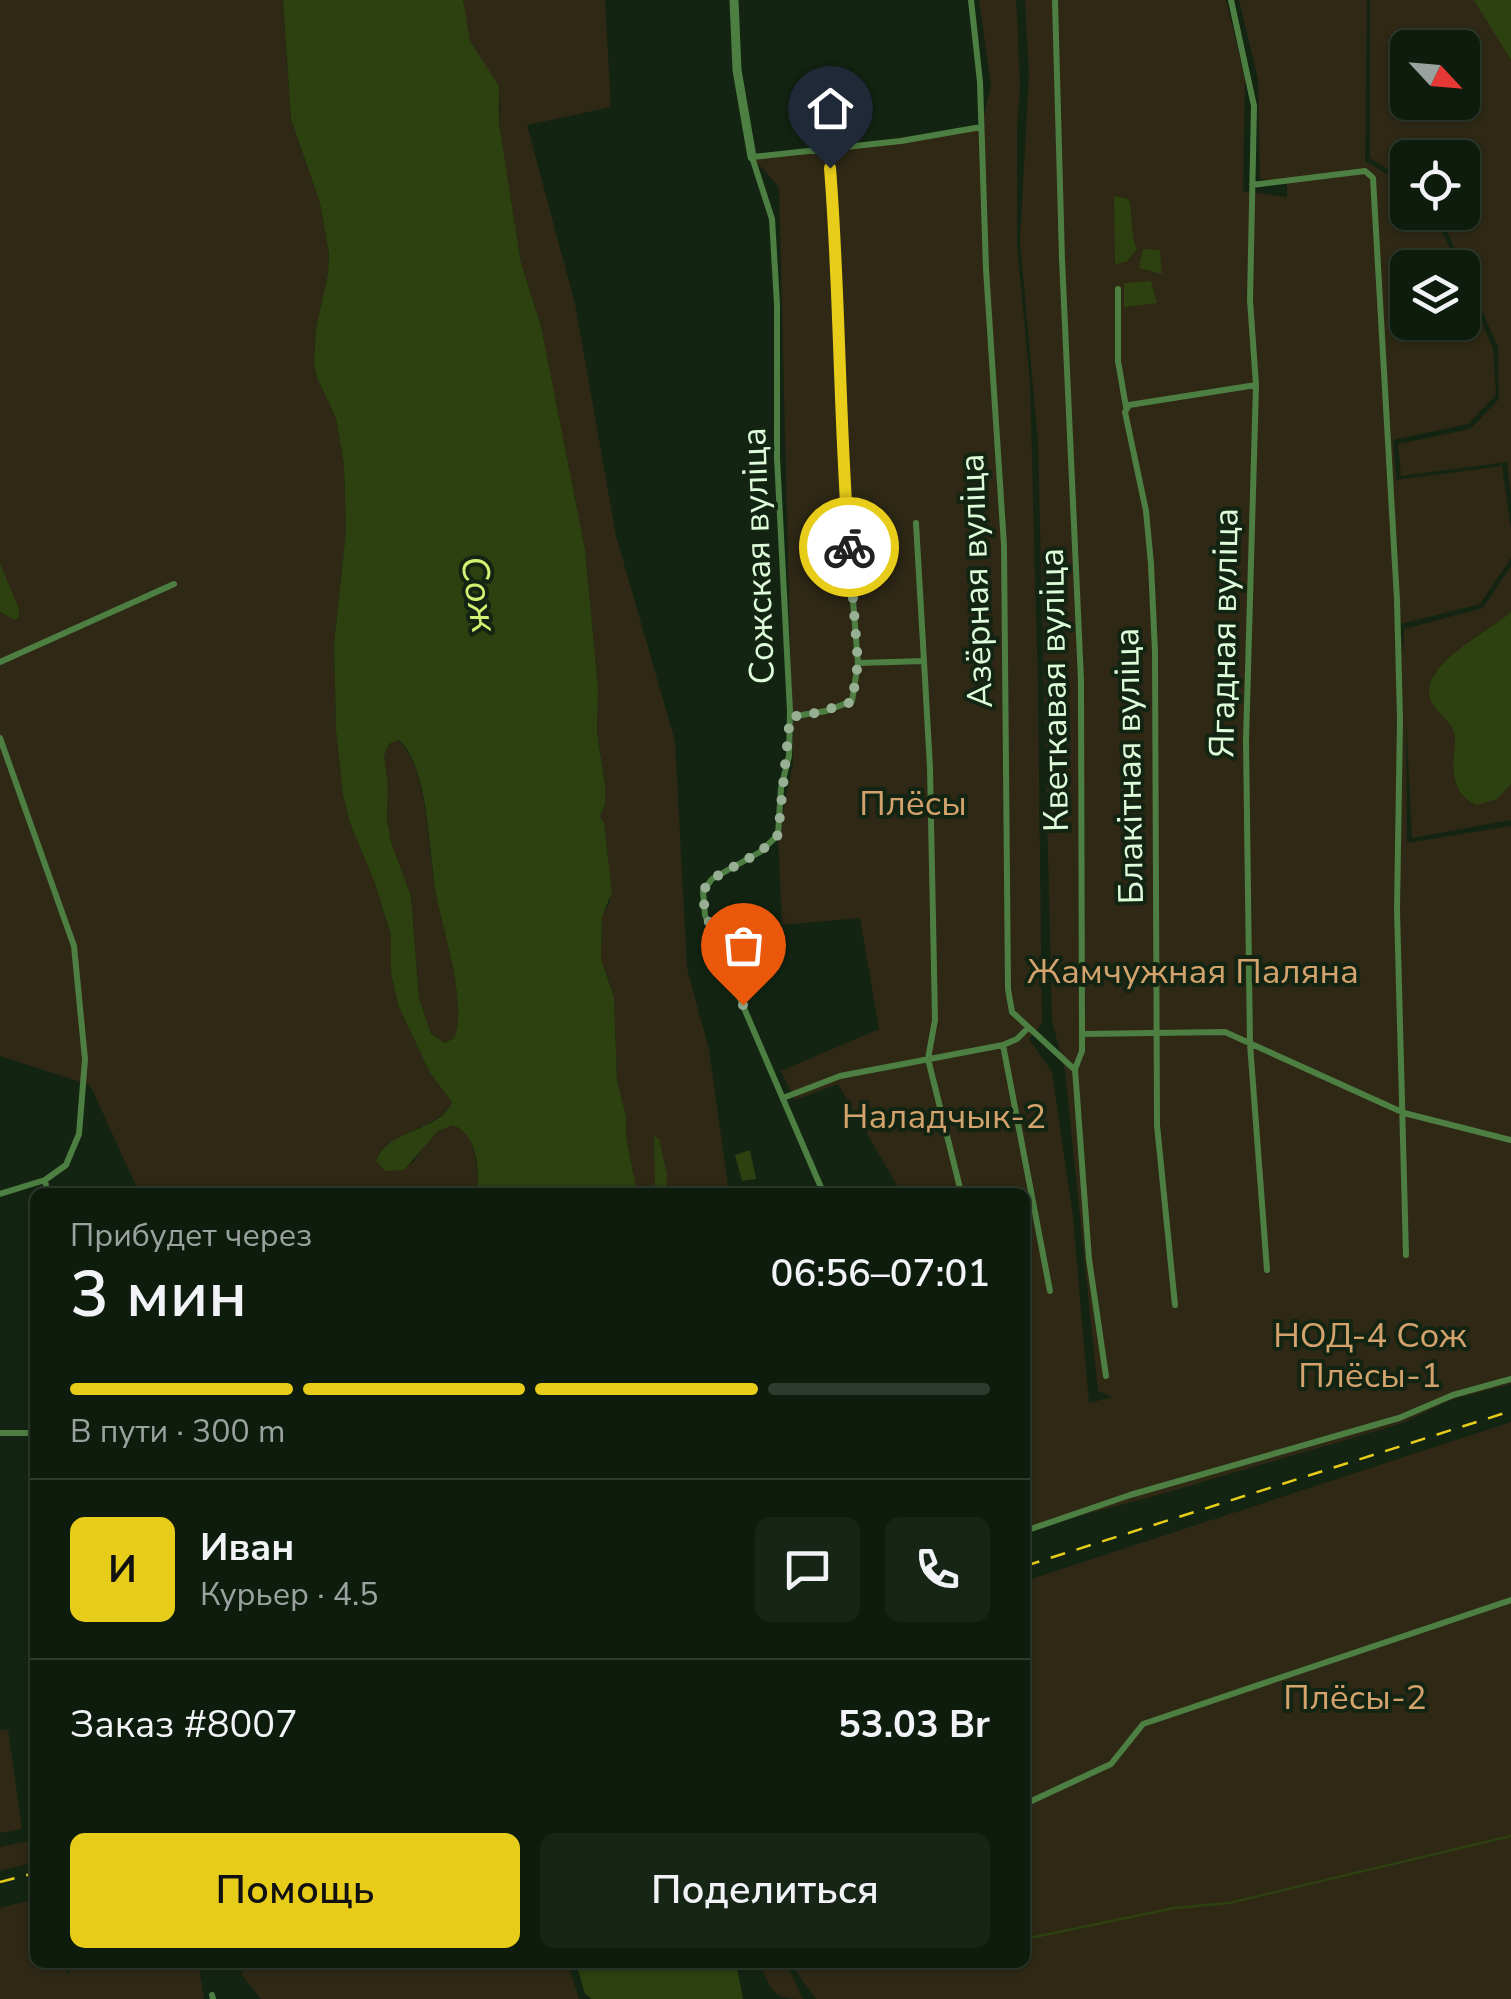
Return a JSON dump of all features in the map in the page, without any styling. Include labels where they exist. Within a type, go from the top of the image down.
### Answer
[{"type":"street","points":[[734,0],[738,70],[752,156],[901,140],[981,126]]},
{"type":"street","name":"Азёрная вуліца","points":[[971,0],[980,82],[986,269],[1004,545],[1008,989],[1012,1012],[1028,1028]]},
{"type":"street","name":"Кветкавая вуліца","points":[[1055,0],[1081,680],[1082,1051],[1075,1070],[1089,1259],[1106,1376]]},
{"type":"street","name":"Ягадная вуліца","points":[[1231,0],[1254,106],[1250,300],[1256,385],[1246,741],[1250,1044],[1267,1270]]},
{"type":"street","points":[[790,717],[852,702],[858,663],[841,452],[840,286],[830,168],[825,153],[817,150]]},
{"type":"street","name":"Сожская вуліца","points":[[752,156],[772,219],[777,304],[777,458],[790,717],[778,835],[760,852],[712,879],[702,892],[716,943],[821,1188]]},
{"type":"street","points":[[1252,185],[1365,171],[1373,178],[1397,600],[1397,910],[1406,1256]]},
{"type":"street","name":"Блакітная вуліца","points":[[1118,289],[1118,361],[1146,511],[1152,599],[1157,1125],[1175,1306]]},
{"type":"street","points":[[1126,407],[1256,385]]},
{"type":"street","points":[[916,523],[929,750],[935,1020],[928,1059],[959,1188]]},
{"type":"street","points":[[0,662],[174,584]]},
{"type":"street","points":[[858,663],[924,661]]},
{"type":"street","points":[[0,738],[74,946],[84,1077],[78,1134],[66,1165],[45,1180],[0,1194]]},
{"type":"street","points":[[783,1098],[840,1076],[1003,1046],[1028,1028],[1075,1070]]},
{"type":"street","points":[[1082,1034],[1225,1032],[1404,1113],[1511,1140]]},
{"type":"street","points":[[1003,1046],[1050,1291]]},
{"type":"street","points":[[45,1180],[46,1188]]},
{"type":"street","points":[[1030,1529],[1149,1490],[1399,1418],[1453,1395],[1511,1379]]},
{"type":"street","points":[[0,1433],[30,1432]]},
{"type":"street","points":[[1030,1802],[1111,1764],[1142,1724],[1511,1600]]},
{"type":"green space","points":[[0,0],[283,0],[291,119],[320,203],[329,254],[314,362],[317,378],[336,418],[344,465],[346,531],[334,644],[336,730],[343,795],[391,936],[391,973],[398,1005],[430,1073],[452,1102],[436,1119],[390,1142],[376,1161],[413,1163],[434,1134],[454,1125],[469,1136],[477,1188],[137,1188],[90,1085],[0,1056]]},
{"type":"green space","points":[[463,0],[605,0],[611,107],[527,125],[575,304],[616,536],[675,741],[687,968],[709,1050],[728,1188],[636,1188],[617,1080],[614,997],[601,959],[602,917],[610,901],[611,886],[600,816],[605,805],[605,784],[597,733],[598,688],[585,549],[541,326],[521,263],[497,86],[476,53],[465,21]]},
{"type":"green space","points":[[979,0],[1016,0],[1020,89],[1017,245],[1030,382],[1038,687],[1042,1024],[1029,1039],[1052,1072],[1073,1217],[1089,1403],[1113,1397],[1098,1391],[1065,1071],[1052,1021],[1038,442],[1020,242],[1029,74],[1025,0],[1226,0],[1245,79],[1243,191],[1287,197],[1287,181],[1260,179],[1258,80],[1239,0],[1367,0],[1365,161],[1390,176],[1390,230],[1442,230],[1450,250],[1390,250],[1390,340],[1480,340],[1480,318],[1493,348],[1496,395],[1468,424],[1393,440],[1396,480],[1502,466],[1511,529],[1511,558],[1480,604],[1400,624],[1404,655],[1404,629],[1483,608],[1511,566],[1511,820],[1412,838],[1406,718],[1407,843],[1511,826],[1511,1384],[1453,1399],[1400,1424],[1030,1529],[1030,1188],[899,1188],[838,1084],[795,1100],[781,1071],[879,1029],[860,918],[782,925],[778,835],[793,763],[779,187],[752,157],[981,127],[991,86]]},
{"type":"green space","points":[[1370,0],[1511,0],[1511,497],[1507,462],[1401,476],[1398,444],[1470,429],[1499,399],[1498,347],[1480,306],[1480,250],[1455,250],[1446,230],[1480,230],[1480,140],[1390,140],[1390,170],[1370,158]]},
{"type":"green space","points":[[398,740],[408,753],[422,790],[436,895],[456,988],[458,1024],[454,1038],[445,1043],[431,1034],[419,998],[411,896],[391,842],[387,819],[384,756],[389,744]]},
{"type":"green space","name":"Плёсы-2","points":[[1511,1422],[1511,1999],[816,1999],[794,1968],[1030,1968],[1030,1579]]},
{"type":"green space","points":[[8,1729],[22,1829],[0,1833],[0,1730]]},
{"type":"green space","points":[[30,1841],[30,1863],[0,1871],[0,1847]]},
{"type":"green space","points":[[30,1900],[30,1968],[65,1968],[69,1976],[68,1968],[199,1968],[204,1999],[0,1999],[0,1908]]},
{"type":"green space","points":[[246,1968],[570,1968],[579,1999],[261,1999],[241,1974]]},
{"type":"green space","points":[[761,1968],[788,1968],[803,1999],[783,1997],[770,1985]]},
{"type":"water","name":"Сож","points":[[283,0],[463,0],[470,41],[499,86],[499,123],[521,263],[541,326],[585,549],[598,688],[597,733],[605,784],[605,805],[600,816],[612,892],[602,917],[601,959],[614,997],[617,1080],[636,1188],[477,1188],[472,1144],[453,1125],[438,1131],[404,1170],[385,1171],[376,1161],[391,1142],[436,1120],[452,1102],[430,1073],[398,1005],[391,973],[391,935],[343,795],[336,730],[334,644],[346,531],[344,465],[336,418],[317,378],[314,362],[329,254],[320,203],[291,119]],"holes":[[[399,740],[416,770],[456,988],[458,1024],[454,1038],[445,1043],[431,1034],[419,998],[411,896],[391,842],[387,819],[384,756],[389,744]]]},
{"type":"water","points":[[1474,0],[1511,0],[1511,60]]},
{"type":"water","points":[[1114,196],[1129,199],[1137,249],[1126,262],[1115,264]]},
{"type":"water","points":[[1143,249],[1160,250],[1162,274],[1139,268]]},
{"type":"water","points":[[1151,281],[1157,303],[1124,307],[1124,283]]},
{"type":"water","points":[[0,563],[19,609],[15,620],[0,612]]},
{"type":"water","points":[[1511,612],[1511,784],[1497,799],[1477,805],[1458,788],[1454,732],[1434,706],[1429,692],[1442,665]]},
{"type":"water","points":[[654,1136],[659,1139],[667,1175],[666,1188],[655,1188]]},
{"type":"water","points":[[750,1150],[756,1179],[742,1181],[735,1155]]},
{"type":"water","points":[[577,1968],[737,1968],[743,1999],[592,1999],[585,1994]]},
{"type":"waterway","points":[[1030,1938],[1174,1908],[1229,1903],[1511,1836]]},
{"type":"railway","points":[[1030,1564],[1511,1411]]},
{"type":"railway","points":[[0,1882],[30,1874]]},
{"type":"way so far","points":[[743,1005],[716,943],[702,892],[712,879],[730,872],[778,835],[790,717],[852,702],[858,663],[849,547]]},
{"type":"route","points":[[830,168],[840,286],[841,452],[849,547]]},
{"type":"park label","name":"Плёсы","points":[[913,803]]},
{"type":"park label","name":"Жамчужная Паляна","points":[[1193,971]]},
{"type":"park label","name":"Наладчык-2","points":[[944,1116]]},
{"type":"park label","name":"НОД-4 Сож Плёсы-1","points":[[1370,1355]]}]
